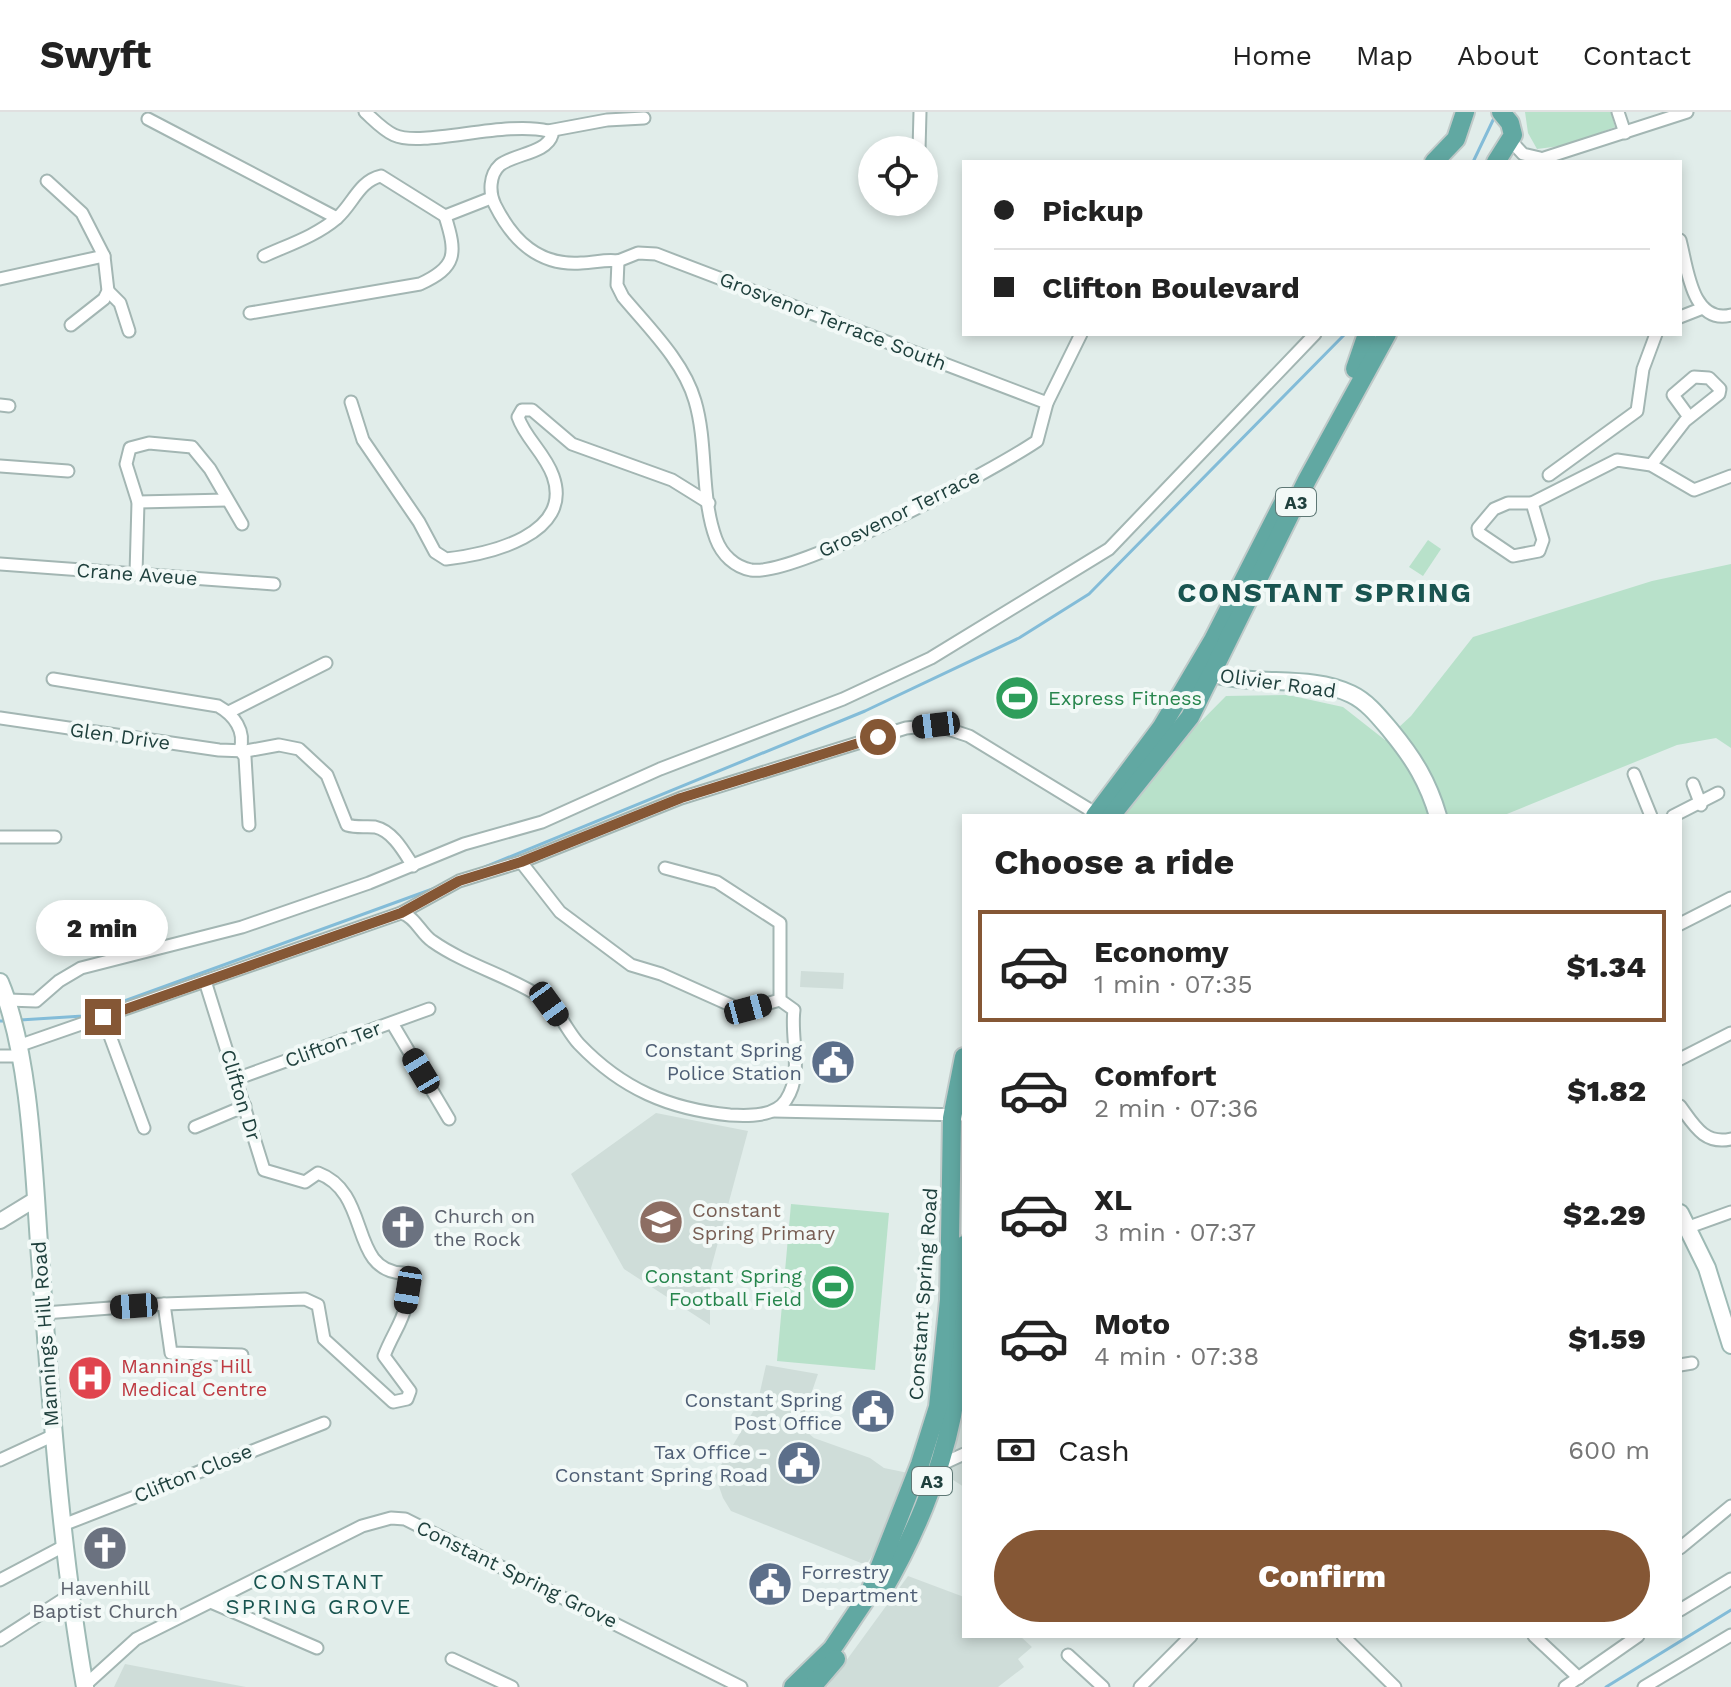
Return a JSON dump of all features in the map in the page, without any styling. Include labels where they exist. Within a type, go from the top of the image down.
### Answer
[{"type":"main road","points":[[1459,133],[1465,112]]},
{"type":"main road","points":[[1436,160],[1459,133],[1471,112]]},
{"type":"main road","points":[[1497,160],[1511,141],[1512,128],[1501,112]]},
{"type":"main road","name":"A3","points":[[1102,814],[1190,717],[1206,671],[1361,358],[1366,336]]},
{"type":"main road","name":"A3","points":[[1206,671],[1386,336]]},
{"type":"main road","name":"Olivier Road","points":[[1206,671],[1317,686],[1351,694],[1367,705],[1420,766],[1437,814]]},
{"type":"main road","name":"Mannings Hill Road","points":[[0,982],[8,1000],[18,1046],[36,1199],[52,1436],[84,1686]]},
{"type":"main road","name":"Constant Spring Road","points":[[793,1687],[832,1649],[869,1594],[928,1442],[938,1407],[949,1300],[962,1077]]},
{"type":"main road","points":[[1684,1220],[1707,1268],[1731,1345]]},
{"type":"main road","name":"Constant Spring Road","points":[[812,1687],[851,1639],[884,1589],[937,1466],[952,1416],[962,1299]]},
{"type":"street","points":[[365,112],[396,136],[408,138],[495,128],[548,131],[607,120],[644,118]]},
{"type":"street","points":[[919,136],[920,112]]},
{"type":"street","points":[[1618,112],[1625,133]]},
{"type":"street","points":[[1511,141],[1523,154],[1536,160],[1687,112]]},
{"type":"street","points":[[148,119],[337,218]]},
{"type":"street","points":[[445,216],[491,198],[492,179],[498,167],[547,145],[552,135],[548,131]]},
{"type":"street","points":[[1563,153],[1573,160]]},
{"type":"street","points":[[250,313],[420,284],[444,273],[452,255],[445,216],[403,186],[381,176],[368,179],[337,218],[302,240],[264,256]]},
{"type":"street","points":[[47,181],[82,213],[104,256],[108,291],[120,303],[129,331]]},
{"type":"street","name":"Grosvenor Terrace South","points":[[491,198],[507,228],[543,259],[581,264],[604,259],[618,261],[638,253],[656,254],[1047,403]]},
{"type":"street","points":[[1682,247],[1695,296],[1703,308],[1717,315],[1731,315]]},
{"type":"street","points":[[0,279],[104,256]]},
{"type":"street","name":"Grosvenor Terrace","points":[[618,261],[617,285],[686,377],[696,403],[717,540],[730,560],[755,571],[819,554],[1018,454],[1037,441],[1047,403],[1080,336]]},
{"type":"street","points":[[71,325],[98,305],[108,291]]},
{"type":"street","points":[[1682,316],[1703,308]]},
{"type":"street","points":[[8,1000],[36,1001],[59,981],[81,968],[242,927],[413,866],[464,844],[542,822],[660,769],[843,699],[962,640],[995,615],[1049,588],[1109,549],[1313,336]]},
{"type":"street","points":[[1549,475],[1637,411],[1643,369],[1655,336]]},
{"type":"street","points":[[351,402],[363,440],[419,522],[435,552],[446,559],[528,538],[543,524],[556,503],[557,488],[546,459],[521,426],[518,417],[522,410],[532,410],[572,444],[672,480],[709,503]]},
{"type":"street","points":[[1651,465],[1689,417]]},
{"type":"street","points":[[136,574],[138,502],[125,456],[130,448],[149,443],[192,447],[210,469],[242,524]]},
{"type":"street","points":[[1532,503],[1543,540],[1539,551],[1513,556],[1479,533],[1478,528],[1494,509],[1508,503],[1532,503],[1617,460],[1651,465],[1694,490],[1731,476]]},
{"type":"street","points":[[0,466],[68,471]]},
{"type":"street","points":[[138,502],[227,500]]},
{"type":"street","name":"Crane Aveue","points":[[0,564],[274,584]]},
{"type":"street","points":[[229,712],[326,663]]},
{"type":"street","points":[[53,679],[147,697],[203,703],[229,712],[241,731],[240,750],[245,757],[249,825]]},
{"type":"street","name":"Glen Drive","points":[[0,718],[158,742],[240,750],[279,745],[299,749],[327,775],[347,825],[375,827],[386,833],[399,844],[413,866]]},
{"type":"street","points":[[0,1056],[18,1046],[401,913],[459,881],[521,862],[681,798],[850,743],[936,725],[969,736],[1099,814]]},
{"type":"street","points":[[1634,774],[1650,814]]},
{"type":"street","points":[[1693,784],[1701,805]]},
{"type":"street","points":[[1678,814],[1701,805],[1718,793]]},
{"type":"street","points":[[0,837],[55,837]]},
{"type":"street","points":[[521,862],[560,912],[631,965],[661,974],[737,1008],[780,1000],[794,1010],[794,1081],[786,1102],[773,1111]]},
{"type":"street","points":[[665,868],[717,882],[780,923],[780,1000]]},
{"type":"street","points":[[1682,923],[1731,898]]},
{"type":"street","points":[[401,913],[407,915],[430,940],[484,971],[542,997],[577,1042],[630,1088],[663,1103],[694,1111],[747,1116],[773,1111],[958,1117]]},
{"type":"street","name":"Clifton Dr","points":[[164,1304],[305,1299],[318,1305],[324,1339],[348,1363],[393,1402],[407,1399],[410,1391],[384,1356],[402,1323],[408,1290],[403,1273],[387,1272],[372,1262],[356,1214],[335,1179],[318,1173],[305,1182],[264,1170],[205,981]]},
{"type":"street","name":"Clifton Ter","points":[[236,1079],[429,1009]]},
{"type":"street","points":[[103,1017],[144,1128]]},
{"type":"street","points":[[392,1023],[449,1119]]},
{"type":"street","points":[[1682,1058],[1731,1033]]},
{"type":"street","points":[[195,1127],[245,1106]]},
{"type":"street","points":[[1682,1109],[1702,1135],[1714,1140],[1731,1139]]},
{"type":"street","points":[[0,1221],[36,1199]]},
{"type":"street","points":[[1684,1220],[1731,1212]]},
{"type":"street","points":[[44,1313],[164,1304],[171,1353],[242,1355]]},
{"type":"street","name":"Clifton Close","points":[[63,1525],[324,1423]]},
{"type":"street","points":[[0,1460],[52,1436]]},
{"type":"street","points":[[937,1466],[962,1455]]},
{"type":"street","points":[[1682,1546],[1731,1506]]},
{"type":"street","name":"Constant Spring Grove","points":[[84,1686],[136,1639],[362,1526],[391,1518],[405,1519],[741,1687]]},
{"type":"street","points":[[0,1580],[64,1546]]},
{"type":"street","points":[[1682,1609],[1731,1579]]},
{"type":"street","points":[[0,1640],[70,1595]]},
{"type":"street","points":[[213,1603],[317,1648]]},
{"type":"street","points":[[1644,1687],[1731,1635]]},
{"type":"street","points":[[1140,1687],[1189,1638]]},
{"type":"street","points":[[1345,1638],[1395,1687]]},
{"type":"street","points":[[1536,1638],[1579,1678]]},
{"type":"street","points":[[1565,1687],[1635,1638]]},
{"type":"street","points":[[1068,1655],[1103,1687]]},
{"type":"street","points":[[452,1659],[512,1687]]},
{"type":"shaded area","points":[[801,971],[844,973],[843,989],[800,987]]},
{"type":"shaded area","name":"Constant Spring Primary","points":[[656,1113],[748,1131],[710,1272],[710,1325],[624,1269],[571,1174]]},
{"type":"shaded area","name":"Tax Office - Constant Spring Road","points":[[766,1365],[818,1374],[800,1426],[814,1438],[870,1458],[884,1468],[918,1475],[918,1486],[866,1565],[731,1511],[723,1498],[715,1475],[757,1405]]},
{"type":"shaded area","points":[[962,1417],[962,1486],[947,1476]]},
{"type":"shaded area","points":[[908,1576],[962,1596],[962,1638],[1022,1638],[1032,1647],[1018,1659],[1024,1667],[998,1687],[827,1687]]},
{"type":"shaded area","points":[[125,1664],[246,1687],[114,1687]]},
{"type":"green space","points":[[1525,112],[1611,112],[1615,127],[1568,145],[1537,149],[1528,133]]},
{"type":"green space","points":[[1428,540],[1441,549],[1423,576],[1409,567]]},
{"type":"green space","points":[[1731,564],[1731,748],[1716,738],[1677,745],[1507,814],[1120,814],[1145,778],[1226,696],[1288,695],[1343,707],[1385,740],[1411,716],[1473,637],[1652,581]]},
{"type":"green space","name":"Constant Spring Football Field","points":[[791,1204],[889,1213],[875,1370],[777,1361]]},
{"type":"waterway","points":[[1474,160],[1495,116]]},
{"type":"waterway","points":[[485,867],[865,711],[1019,638],[1089,594],[1343,336]]},
{"type":"waterway","points":[[20,1020],[83,1016],[438,887]]},
{"type":"waterway","points":[[0,1021],[9,1021]]},
{"type":"waterway","points":[[1606,1687],[1731,1610]]},
{"type":"place","name":"Express Fitness","points":[[1017,698]]},
{"type":"place","name":"Constant Spring Police Station","points":[[833,1062]]},
{"type":"place","name":"Constant Spring Primary","points":[[661,1222]]},
{"type":"place","name":"Church on the Rock","points":[[403,1227]]},
{"type":"place","name":"Constant Spring Football Field","points":[[833,1287]]},
{"type":"place","name":"Mannings Hill Medical Centre","points":[[90,1378]]},
{"type":"place","name":"Constant Spring Post Office","points":[[873,1411]]},
{"type":"place","name":"Tax Office - Constant Spring Road","points":[[799,1463]]},
{"type":"place","name":"Havenhill Baptist Church","points":[[105,1548]]},
{"type":"place","name":"Forrestry Department","points":[[770,1584]]},
{"type":"district","name":"CONSTANT SPRING","points":[[1325,592]]},
{"type":"district","name":"CONSTANT SPRING GROVE","points":[[319,1594]]},
{"type":"route","points":[[103,1017],[401,913],[459,881],[521,862],[666,807],[681,798],[713,790],[829,749],[878,737]]}]
